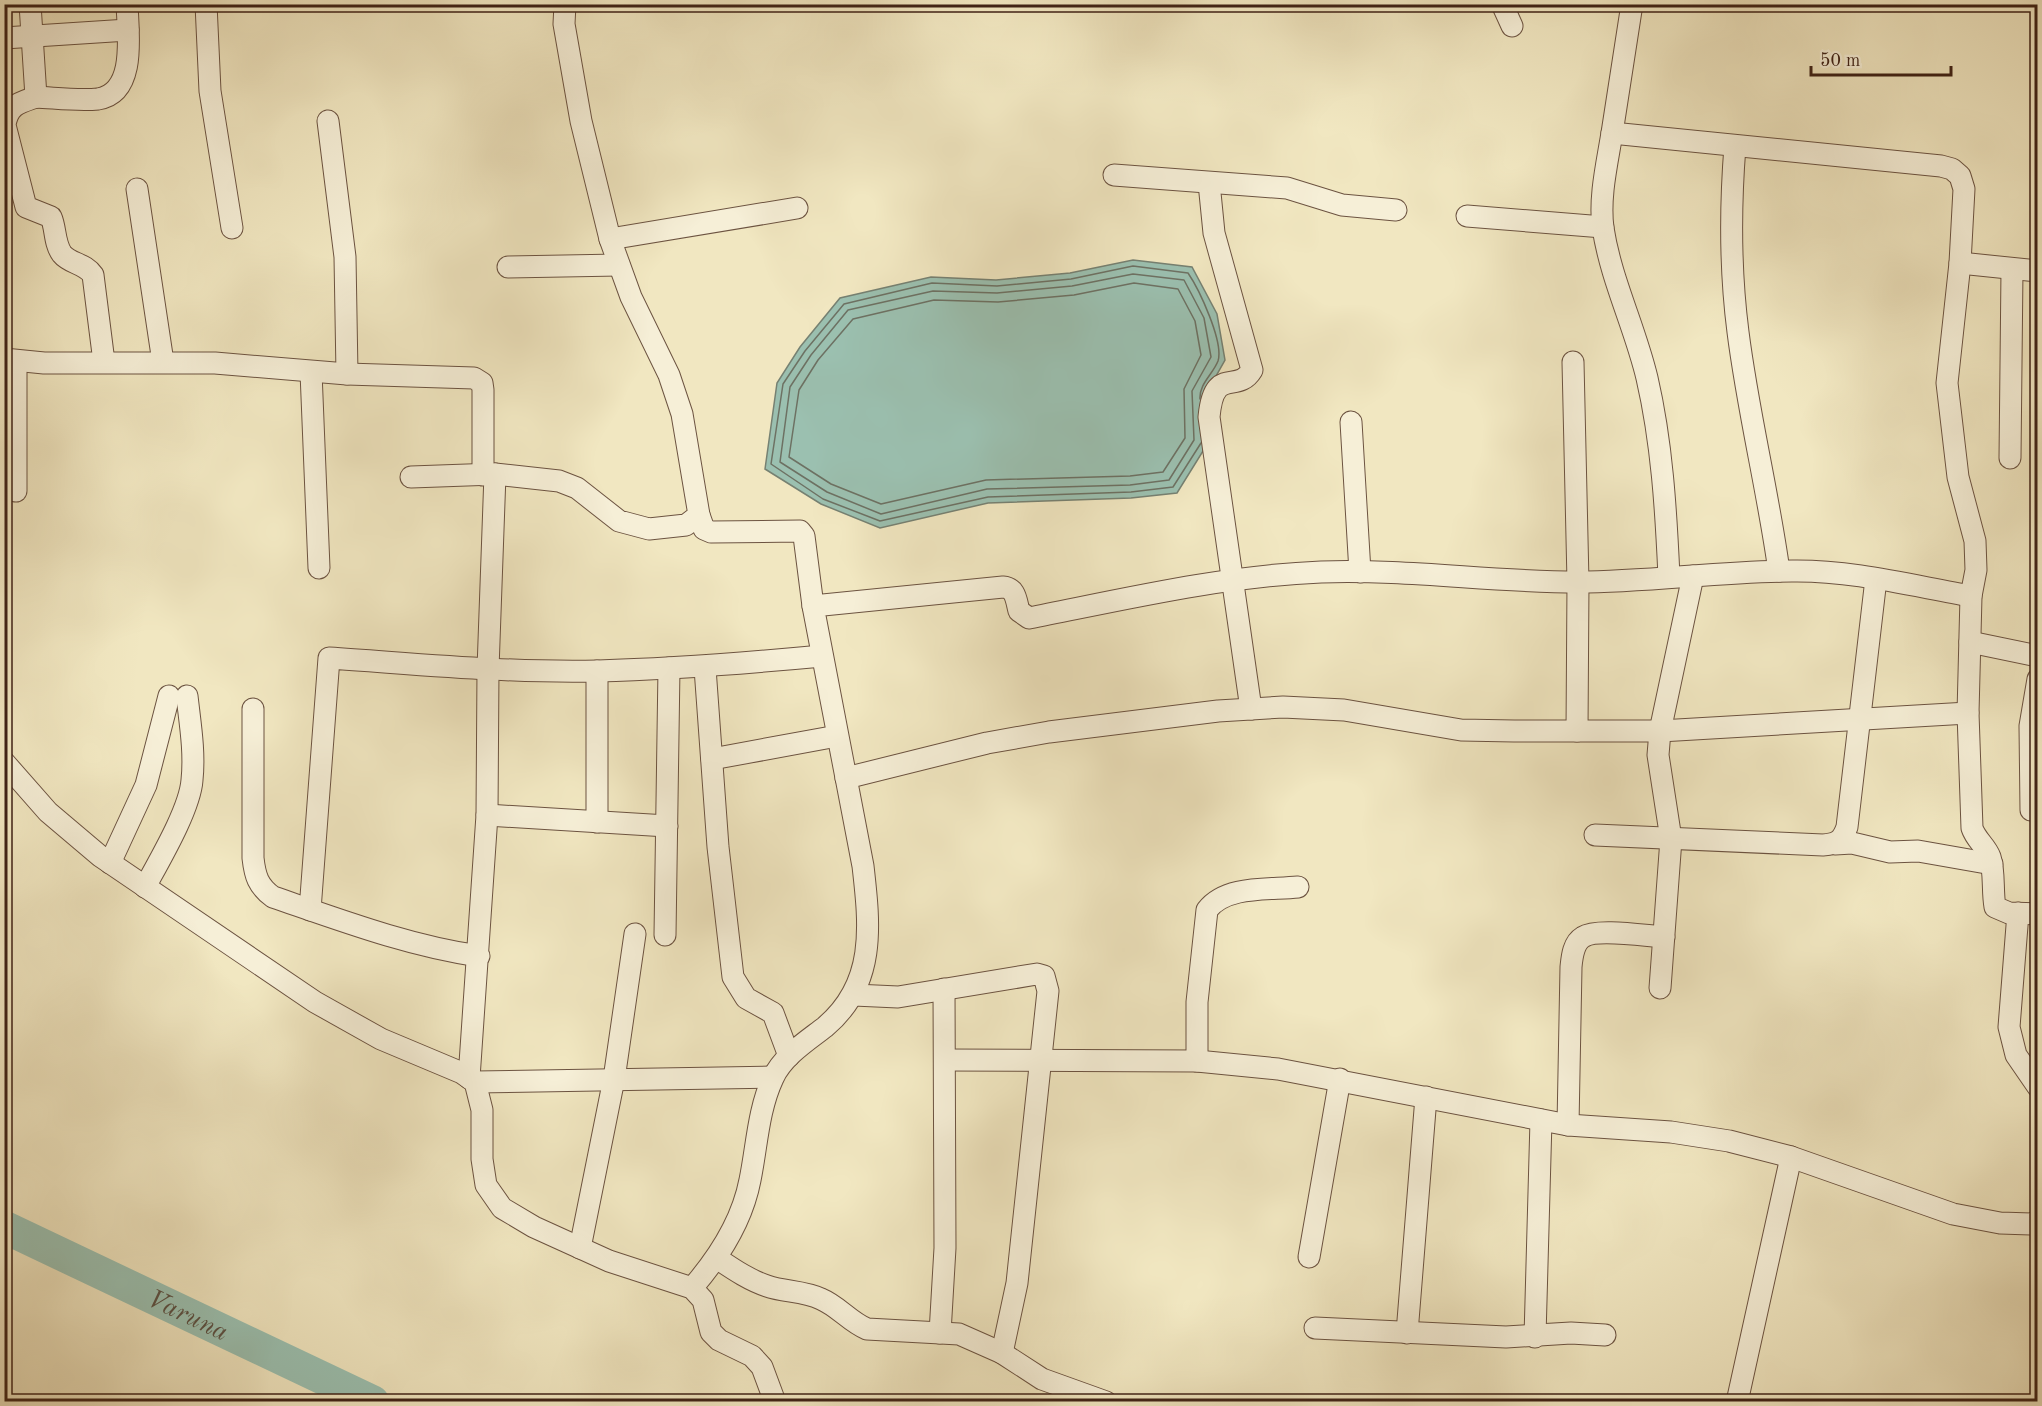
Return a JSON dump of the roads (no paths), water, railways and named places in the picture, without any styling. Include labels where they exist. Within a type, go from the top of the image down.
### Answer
[{"type":"street","points":[[30,4],[30,36],[36,97]]},
{"type":"street","points":[[104,362],[93,275],[84,265],[63,255],[51,217],[33,212],[26,207],[21,198],[5,125],[7,113],[12,105],[36,97],[98,99],[111,94],[122,82],[128,30],[127,4]]},
{"type":"street","points":[[206,4],[210,91],[232,228]]},
{"type":"street","points":[[565,4],[564,24],[581,122],[610,239],[631,297],[669,375],[682,414],[699,515],[704,529],[711,532],[800,531],[804,536],[813,606],[868,907],[864,966],[854,995],[835,1018],[789,1056],[773,1077],[755,1141],[750,1181],[741,1210],[718,1259],[692,1288]]},
{"type":"street","points":[[1502,4],[1512,26]]},
{"type":"street","points":[[1632,4],[1604,183],[1603,227],[1610,259],[1646,376],[1660,447],[1669,577]]},
{"type":"street","points":[[4,38],[128,30]]},
{"type":"street","points":[[328,121],[345,257],[347,374]]},
{"type":"street","points":[[1612,133],[1952,169],[1960,176],[1964,189],[1960,263],[1947,383],[1958,477],[1975,541],[1976,570],[1971,596],[1968,714],[1972,828],[1977,841],[1989,854],[1992,864],[1995,906],[2000,911],[2028,914],[2009,1027],[2016,1054],[2037,1087]]},
{"type":"street","points":[[1735,146],[1730,211],[1738,334],[1770,500],[1779,571]]},
{"type":"street","points":[[1114,175],[1287,188],[1342,205],[1396,210]]},
{"type":"street","points":[[1209,183],[1214,233],[1252,369],[1241,380],[1221,384],[1213,392],[1209,417],[1251,709]]},
{"type":"street","points":[[137,189],[163,362]]},
{"type":"street","points":[[610,239],[797,208]]},
{"type":"street","points":[[1467,216],[1603,227]]},
{"type":"street","points":[[1960,263],[2037,271]]},
{"type":"street","points":[[508,267],[619,264]]},
{"type":"street","points":[[2010,458],[2012,270]]},
{"type":"street","points":[[16,491],[10,360],[215,363],[311,372],[474,378],[482,383],[489,474],[487,815],[472,1080],[482,1110],[482,1160],[486,1185],[502,1208],[534,1227],[609,1261],[692,1288],[704,1300],[711,1332],[719,1340],[752,1356],[762,1367],[776,1401]]},
{"type":"street","points":[[1573,362],[1578,582],[1577,731]]},
{"type":"street","points":[[311,372],[319,568]]},
{"type":"street","points":[[1351,422],[1360,572]]},
{"type":"street","points":[[411,477],[489,474],[559,481],[577,489],[601,509],[633,526],[649,528],[686,525],[699,515]]},
{"type":"street","points":[[813,606],[1003,586],[1009,587],[1014,592],[1019,611],[1023,616],[1029,618],[1232,579],[1396,571],[1490,579],[1578,582],[1779,571],[1876,579],[1971,596]]},
{"type":"street","points":[[1660,988],[1671,839],[1658,755],[1660,731],[1693,576]]},
{"type":"street","points":[[1835,844],[1843,838],[1847,827],[1876,579]]},
{"type":"street","points":[[1970,642],[2037,656]]},
{"type":"street","points":[[310,910],[329,658],[488,669],[597,671],[705,668],[822,656]]},
{"type":"street","points":[[665,935],[669,668]]},
{"type":"street","points":[[705,668],[723,910],[733,977],[746,998],[773,1013],[789,1056]]},
{"type":"street","points":[[597,671],[597,822]]},
{"type":"street","points":[[2031,810],[2030,726],[2037,679]]},
{"type":"street","points":[[110,863],[146,785],[178,696],[191,734],[192,782],[172,838],[145,887]]},
{"type":"street","points":[[846,778],[987,743],[1049,732],[1283,707],[1344,710],[1461,730],[1660,731],[1968,714]]},
{"type":"street","points":[[253,709],[254,873],[260,887],[273,897],[310,910],[443,951],[479,956]]},
{"type":"street","points":[[712,759],[837,736]]},
{"type":"street","points":[[4,762],[48,812],[110,863],[145,887],[315,1002],[381,1039],[472,1080],[773,1077]]},
{"type":"street","points":[[487,815],[667,826]]},
{"type":"street","points":[[1595,835],[1852,843],[1890,852],[1918,851],[1992,864]]},
{"type":"street","points":[[1197,1061],[1198,991],[1207,910],[1215,899],[1230,893],[1298,887]]},
{"type":"street","points":[[1568,1125],[1570,967],[1574,947],[1581,937],[1594,933],[1664,937]]},
{"type":"street","points":[[580,1248],[614,1079],[635,934]]},
{"type":"street","points":[[854,995],[898,997],[1037,974],[1044,976],[1048,991],[1017,1283],[1002,1353]]},
{"type":"street","points":[[940,1333],[945,1277],[944,989]]},
{"type":"street","points":[[945,1060],[1197,1061],[1340,1079],[1568,1125],[1671,1132],[1729,1141],[1791,1157],[1953,1214],[2000,1223],[2031,1224],[2037,1221]]},
{"type":"street","points":[[1309,1257],[1340,1079]]},
{"type":"street","points":[[1407,1333],[1426,1097]]},
{"type":"street","points":[[1535,1337],[1541,1120]]},
{"type":"street","points":[[1737,1401],[1791,1157]]},
{"type":"street","points":[[718,1259],[749,1279],[825,1300],[853,1323],[867,1329],[959,1334],[1002,1353],[1042,1379],[1106,1401]]},
{"type":"street","points":[[1314,1328],[1535,1337],[1571,1333],[1605,1335]]},
{"type":"water","points":[[1133,260],[1192,267],[1217,314],[1225,360],[1206,394],[1208,443],[1177,493],[1131,498],[988,503],[880,528],[821,504],[765,469],[777,383],[800,347],[840,298],[931,277],[996,280],[1070,273]]},
{"type":"waterway","name":"Varuna","points":[[4,1227],[373,1402]]}]
